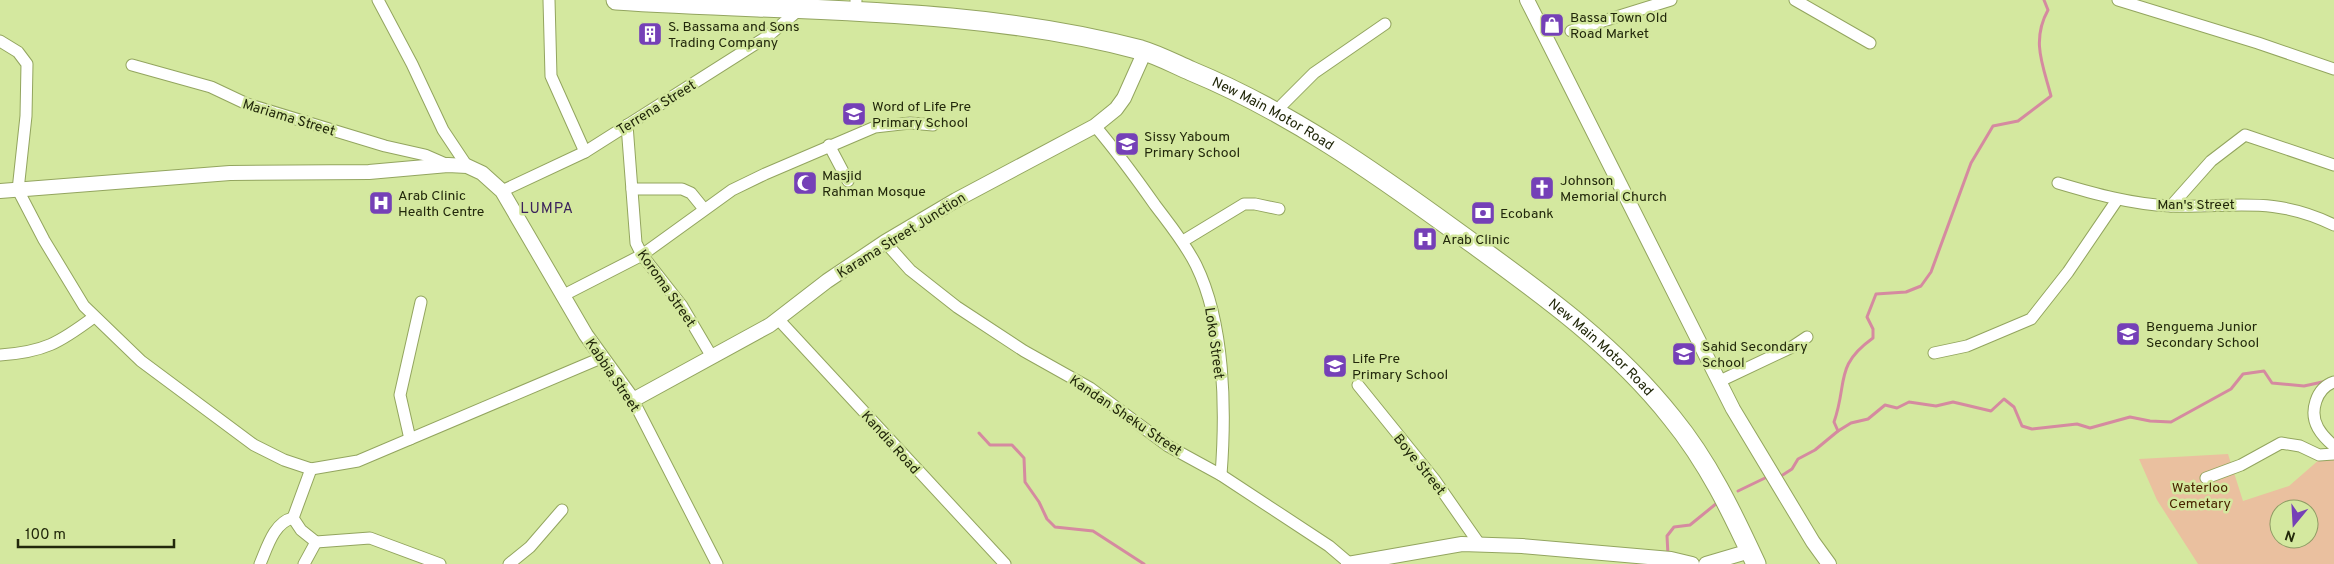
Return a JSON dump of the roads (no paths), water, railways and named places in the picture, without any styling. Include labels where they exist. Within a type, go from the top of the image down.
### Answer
[{"type":"highway","name":"New Main Motor Road","points":[[616,0],[956,19],[1047,30],[1145,51],[1222,84],[1298,124],[1365,167],[1560,307],[1619,358],[1672,418],[1721,488],[1753,557]]},
{"type":"highway","name":"New Main Motor Road","points":[[834,0],[1048,21],[1148,41],[1226,76],[1302,115],[1370,159],[1566,300],[1625,353],[1679,413],[1728,484],[1766,564]]},
{"type":"street","points":[[378,0],[412,64],[443,130],[467,166]]},
{"type":"street","points":[[549,0],[551,76],[585,152]]},
{"type":"street","points":[[1527,0],[1733,409],[1813,542],[1829,564]]},
{"type":"street","points":[[1571,31],[1671,0]]},
{"type":"street","points":[[1795,0],[1870,42]]},
{"type":"street","points":[[2118,0],[2258,42],[2334,69]]},
{"type":"street","name":"Terrena Street","points":[[502,191],[585,152],[768,36],[800,9]]},
{"type":"street","points":[[1282,105],[1314,73],[1385,24]]},
{"type":"street","points":[[0,41],[18,52],[27,64],[26,116],[18,190],[44,240],[84,306],[141,361],[254,446],[284,460],[311,469],[358,461],[601,358]]},
{"type":"street","name":"Karama Street Junction","points":[[633,400],[778,319],[827,281],[885,242],[964,195],[1095,126],[1116,109],[1124,98],[1145,51]]},
{"type":"street","name":"Mariama Street","points":[[132,65],[204,84],[247,104],[386,146],[425,155],[448,165]]},
{"type":"street","points":[[562,296],[642,255],[732,190],[829,145],[875,128],[910,123],[934,125]]},
{"type":"street","name":"Koroma Street","points":[[627,125],[636,243],[642,255],[682,306],[712,357]]},
{"type":"street","name":"Loko Street","points":[[1095,126],[1125,162],[1183,241],[1197,266],[1210,303],[1218,341],[1225,433],[1221,474]]},
{"type":"street","points":[[2171,206],[2211,161],[2245,135],[2334,165]]},
{"type":"street","points":[[829,145],[848,181]]},
{"type":"street","points":[[0,191],[230,173],[369,172],[448,165],[467,166],[482,173],[502,191]]},
{"type":"street","name":"Man's Street","points":[[2058,183],[2117,200],[2171,206],[2257,204],[2290,208],[2334,224]]},
{"type":"street","points":[[632,189],[682,189],[691,193],[704,209]]},
{"type":"street","name":"Kabbia Street","points":[[502,191],[562,296],[601,358],[633,400],[716,564]]},
{"type":"street","points":[[1934,353],[1967,346],[2031,319],[2068,272],[2117,200]]},
{"type":"street","points":[[1183,241],[1244,204],[1255,204],[1278,209]]},
{"type":"street","name":"Kandan Sheku Street","points":[[885,242],[910,270],[957,307],[1024,351],[1090,388],[1168,446],[1221,474],[1328,546],[1349,564]]},
{"type":"street","points":[[410,439],[400,395],[405,364],[421,302]]},
{"type":"street","points":[[0,355],[29,353],[52,346],[94,317]]},
{"type":"street","name":"Kandia Road","points":[[778,319],[1005,564]]},
{"type":"street","points":[[1720,381],[1792,347],[1807,336]]},
{"type":"street","points":[[2334,382],[2320,392],[2314,415],[2317,427],[2334,446]]},
{"type":"street","name":"Boye Street","points":[[1358,385],[1434,480],[1480,544]]},
{"type":"street","points":[[2206,478],[2241,465],[2281,443],[2300,446],[2319,456],[2334,454]]},
{"type":"street","points":[[293,518],[311,469]]},
{"type":"street","points":[[509,564],[530,546],[562,510]]},
{"type":"street","points":[[293,518],[301,530],[316,542],[370,538],[440,564]]},
{"type":"street","points":[[260,564],[278,527],[284,520],[293,518]]},
{"type":"street","points":[[304,564],[316,542]]},
{"type":"street","points":[[1349,564],[1462,544],[1522,546],[1671,559],[1692,564]]},
{"type":"street","points":[[1706,564],[1753,557]]},
{"type":"waterway","points":[[1838,431],[1834,422],[1844,376],[1852,357],[1873,338],[1873,329],[1867,317],[1876,294],[1906,292],[1921,286],[1931,272],[1971,163],[1993,126],[2018,121],[2051,96],[2039,43],[2040,32],[2048,10],[2044,0]]},
{"type":"waterway","points":[[1778,478],[1792,469],[1798,459],[1815,450],[1838,431],[1851,423],[1868,419],[1885,405],[1897,408],[1909,402],[1936,406],[1953,402],[1991,411],[2004,399],[2014,407],[2022,426],[2032,429],[2077,424],[2090,428],[2130,417],[2150,421],[2171,422],[2231,389],[2243,374],[2264,371],[2272,383],[2304,386],[2327,381]]},
{"type":"waterway","points":[[979,433],[990,445],[1012,445],[1024,458],[1025,482],[1039,502],[1047,519],[1055,527],[1093,531],[1144,564]]},
{"type":"waterway","points":[[1738,491],[1765,478]]},
{"type":"waterway","points":[[1668,555],[1667,536],[1674,527],[1690,525],[1717,503]]},
{"type":"place","name":"Bassa Town Old Road Market","points":[[1552,25]]},
{"type":"place","name":"S. Bassama and Sons Trading Company","points":[[650,34]]},
{"type":"place","name":"Word of Life Pre Primary School","points":[[854,114]]},
{"type":"place","name":"Sissy Yaboum Primary School","points":[[1127,144]]},
{"type":"place","name":"Masjid Rahman Mosque","points":[[805,183]]},
{"type":"place","name":"Johnson Memorial Church","points":[[1542,188]]},
{"type":"place","name":"Arab Clinic Health Centre","points":[[381,203]]},
{"type":"place","name":"Ecobank","points":[[1483,213]]},
{"type":"place","name":"Arab Clinic","points":[[1425,239]]},
{"type":"place","name":"Benguema Junior Secondary School","points":[[2128,334]]},
{"type":"place","name":"Sahid Secondary School","points":[[1684,354]]},
{"type":"place","name":"Life Pre Primary School","points":[[1335,366]]},
{"type":"district","name":"LUMPA","points":[[547,208]]},
{"type":"park label","name":"Waterloo Cemetary","points":[[2200,496]]}]
